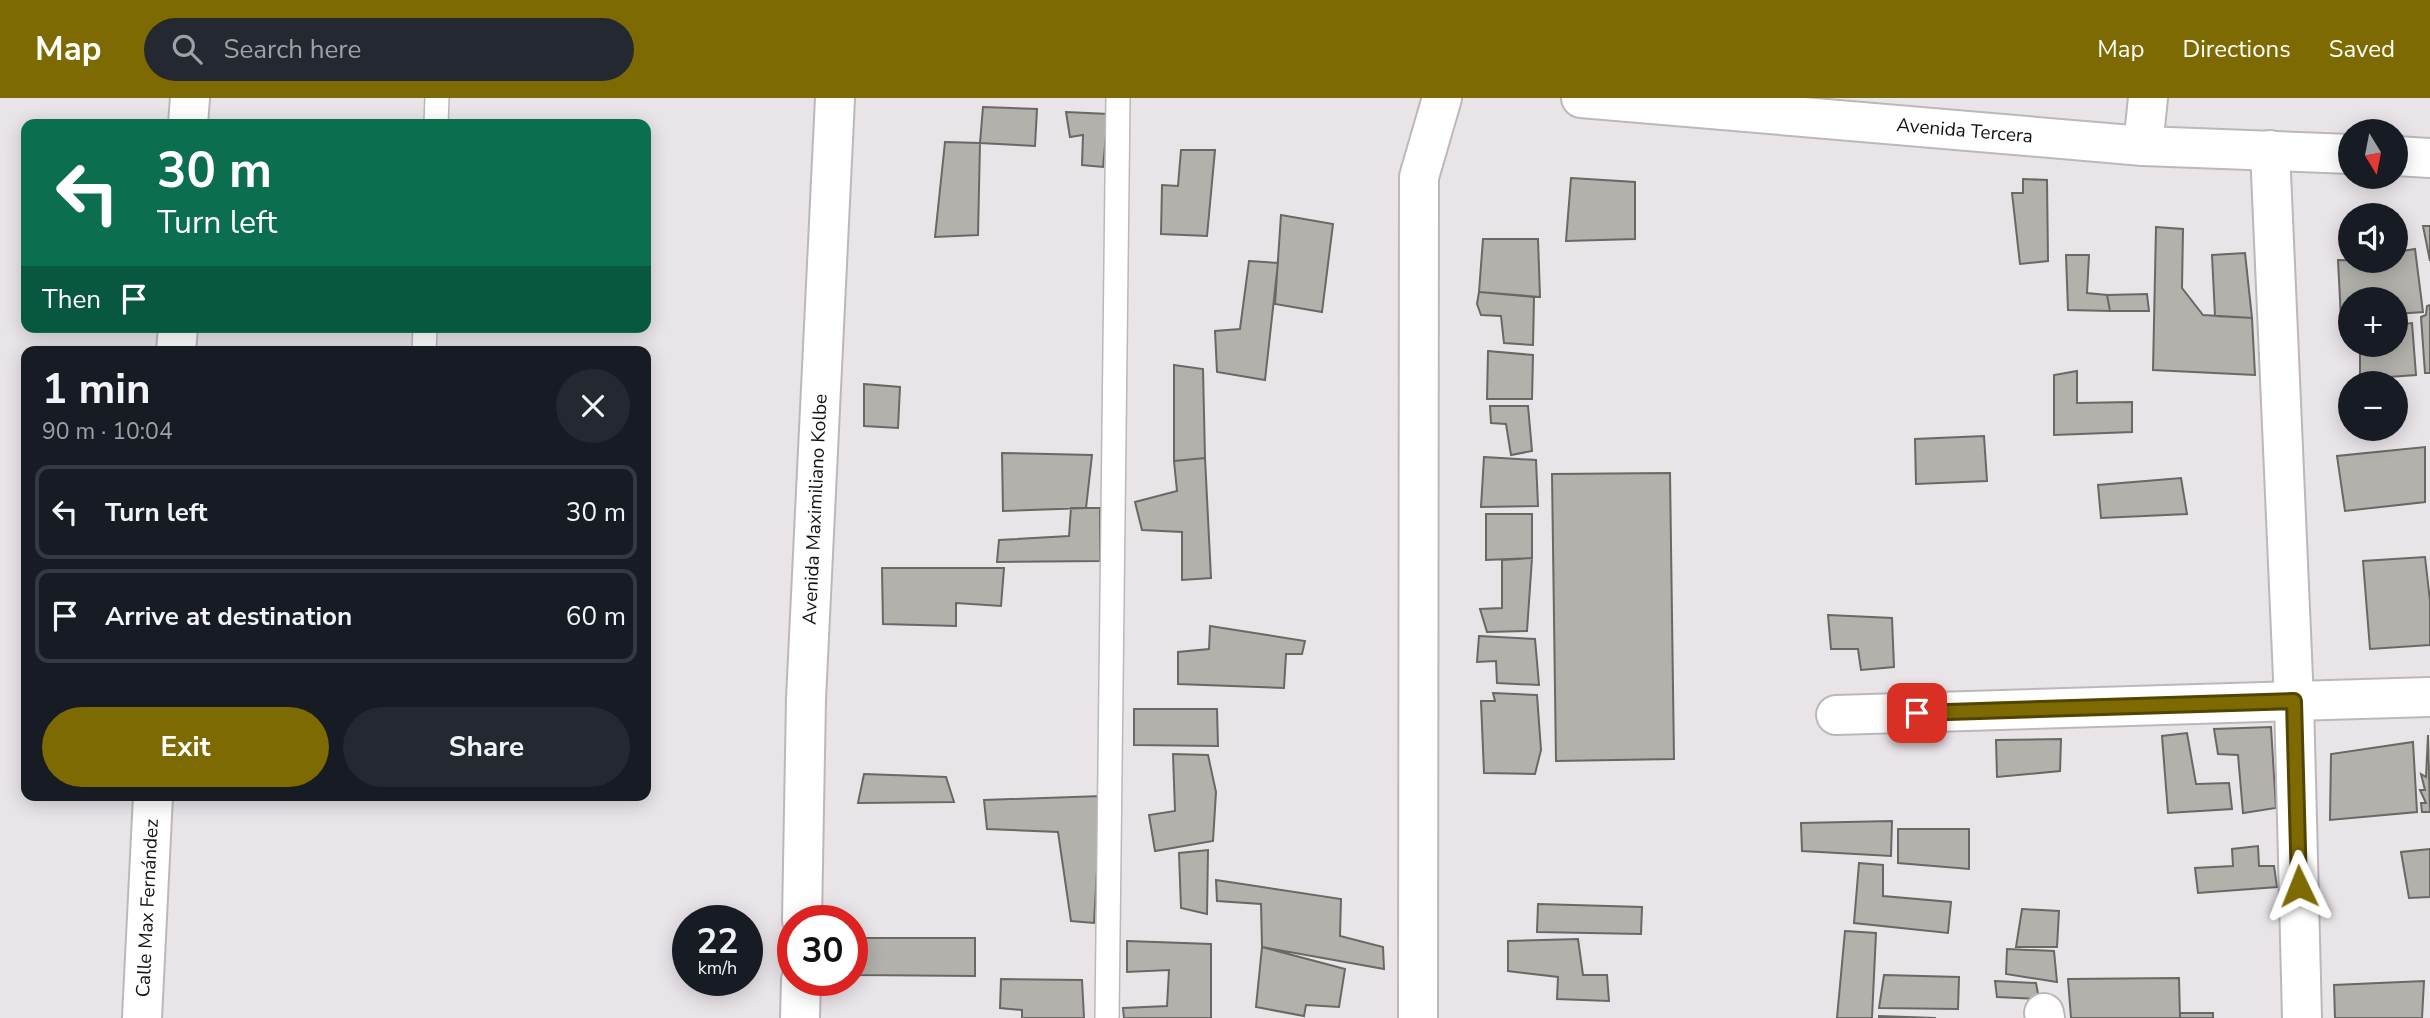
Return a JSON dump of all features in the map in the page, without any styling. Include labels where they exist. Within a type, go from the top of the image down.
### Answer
[{"type":"street","points":[[188,119],[190,98]]},
{"type":"street","name":"Avenida Maximiliano Kolbe","points":[[802,905],[806,699],[835,98]]},
{"type":"street","points":[[1418,1018],[1419,177],[1442,98]]},
{"type":"street","name":"Avenida Tercera","points":[[1581,98],[2143,146],[2338,153]]},
{"type":"street","points":[[2143,146],[2148,98]]},
{"type":"street","points":[[2270,150],[2294,701],[2302,1018]]},
{"type":"street","points":[[2408,157],[2430,158]]},
{"type":"street","points":[[1836,715],[2430,697]]},
{"type":"street","name":"Calle Max Fernández","points":[[142,1018],[153,801]]},
{"type":"street","points":[[800,1018],[801,996]]},
{"type":"lane","points":[[436,119],[437,98]]},
{"type":"lane","points":[[1107,1018],[1118,98]]},
{"type":"building","points":[[983,107],[1037,109],[1035,146],[980,143]]},
{"type":"building","points":[[1066,112],[1108,114],[1103,167],[1082,165],[1083,135],[1070,137]]},
{"type":"building","points":[[945,142],[980,143],[978,235],[935,237]]},
{"type":"building","points":[[1181,150],[1215,150],[1207,236],[1161,234],[1162,185],[1178,186]]},
{"type":"building","points":[[1571,178],[1635,182],[1635,239],[1566,241]]},
{"type":"building","points":[[2023,179],[2047,180],[2048,261],[2020,264],[2012,193],[2023,193]]},
{"type":"building","points":[[1281,215],[1333,224],[1322,312],[1275,304]]},
{"type":"building","points":[[2423,226],[2430,226],[2430,261]]},
{"type":"building","points":[[2156,227],[2183,229],[2182,288],[2203,315],[2252,318],[2255,375],[2153,370]]},
{"type":"building","points":[[1483,239],[1538,239],[1540,297],[1479,292]]},
{"type":"building","points":[[2415,249],[2423,312],[2408,313],[2408,287],[2339,287],[2339,273],[2408,273],[2408,250]]},
{"type":"building","points":[[2245,253],[2252,318],[2215,316],[2212,255]]},
{"type":"building","points":[[2066,255],[2089,255],[2087,293],[2107,295],[2110,311],[2068,310]]},
{"type":"building","points":[[1249,261],[1278,263],[1265,380],[1217,372],[1215,331],[1240,329]]},
{"type":"building","points":[[1479,292],[1534,297],[1533,345],[1504,343],[1501,316],[1481,315],[1477,304]]},
{"type":"building","points":[[2147,294],[2149,311],[2110,311],[2107,295]]},
{"type":"building","points":[[2430,305],[2430,373],[2425,373],[2421,317],[2426,315],[2427,306]]},
{"type":"building","points":[[2412,323],[2416,375],[2408,376],[2408,371],[2360,371],[2360,357],[2408,357],[2408,324]]},
{"type":"building","points":[[1488,351],[1533,355],[1532,399],[1487,399]]},
{"type":"building","points":[[1174,365],[1203,369],[1205,458],[1174,461]]},
{"type":"building","points":[[2077,371],[2077,403],[2132,402],[2132,432],[2054,435],[2054,375]]},
{"type":"building","points":[[864,384],[900,387],[898,428],[864,426]]},
{"type":"building","points":[[1490,406],[1528,406],[1532,451],[1511,455],[1506,424],[1491,423]]},
{"type":"building","points":[[1984,436],[1987,481],[1916,484],[1915,439]]},
{"type":"building","points":[[2425,447],[2425,502],[2345,511],[2337,456]]},
{"type":"building","points":[[1002,453],[1092,455],[1086,508],[1003,511]]},
{"type":"building","points":[[1484,457],[1536,460],[1538,506],[1481,507]]},
{"type":"building","points":[[1205,458],[1211,578],[1182,580],[1182,532],[1142,530],[1135,502],[1177,491],[1174,461]]},
{"type":"building","points":[[1670,473],[1674,759],[1556,761],[1552,474]]},
{"type":"building","points":[[2181,478],[2187,514],[2101,518],[2098,485]]},
{"type":"building","points":[[1071,508],[1100,508],[1100,561],[997,562],[999,540],[1069,536]]},
{"type":"building","points":[[1486,514],[1532,514],[1532,558],[1486,560]]},
{"type":"building","points":[[2425,557],[2430,601],[2430,645],[2370,649],[2363,561]]},
{"type":"building","points":[[1532,558],[1527,631],[1487,632],[1480,609],[1502,608],[1502,560]]},
{"type":"building","points":[[882,568],[1004,568],[1001,606],[956,603],[956,626],[883,624]]},
{"type":"building","points":[[1828,615],[1892,618],[1894,667],[1861,670],[1858,649],[1831,649]]},
{"type":"building","points":[[1210,626],[1305,641],[1302,654],[1286,654],[1284,688],[1178,684],[1178,652],[1209,649]]},
{"type":"building","points":[[1479,636],[1535,639],[1539,685],[1497,683],[1496,661],[1477,662]]},
{"type":"building","points":[[1493,693],[1537,695],[1541,750],[1535,774],[1484,773],[1481,701],[1495,701]]},
{"type":"building","points":[[1134,709],[1217,709],[1218,746],[1134,745]]},
{"type":"building","points":[[2271,727],[2276,808],[2243,813],[2238,755],[2218,754],[2214,729]]},
{"type":"building","points":[[2187,733],[2196,784],[2229,783],[2232,809],[2168,813],[2162,736]]},
{"type":"building","points":[[2428,735],[2430,812],[2422,812],[2421,803],[2426,803],[2420,790],[2425,790],[2421,774],[2426,777]]},
{"type":"building","points":[[2061,739],[2060,771],[1997,777],[1996,740]]},
{"type":"building","points":[[2413,742],[2417,812],[2330,820],[2331,754]]},
{"type":"building","points":[[1173,754],[1208,755],[1216,792],[1213,841],[1155,851],[1149,815],[1175,811]]},
{"type":"building","points":[[864,774],[946,777],[954,802],[858,803]]},
{"type":"building","points":[[1101,796],[1094,923],[1071,921],[1058,832],[987,829],[984,800]]},
{"type":"building","points":[[1892,821],[1891,856],[1802,851],[1801,823]]},
{"type":"building","points":[[1898,829],[1969,829],[1969,869],[1898,863]]},
{"type":"building","points":[[2258,846],[2259,866],[2274,866],[2277,887],[2198,893],[2195,868],[2233,866],[2232,849]]},
{"type":"building","points":[[2430,849],[2430,897],[2409,898],[2401,852]]},
{"type":"building","points":[[1208,850],[1207,914],[1181,908],[1179,853]]},
{"type":"building","points":[[1859,863],[1883,865],[1883,896],[1951,902],[1948,933],[1854,923]]},
{"type":"building","points":[[1216,880],[1341,899],[1340,936],[1383,947],[1384,969],[1262,947],[1261,904],[1217,901]]},
{"type":"building","points":[[1538,904],[1642,907],[1641,934],[1537,932]]},
{"type":"building","points":[[2022,909],[2059,911],[2057,947],[2016,947]]},
{"type":"building","points":[[1845,931],[1876,933],[1872,1018],[1837,1018]]},
{"type":"building","points":[[868,938],[975,938],[975,976],[868,975]]},
{"type":"building","points":[[1578,939],[1583,975],[1607,975],[1609,1001],[1557,999],[1558,977],[1508,971],[1508,941]]},
{"type":"building","points":[[1127,941],[1211,944],[1211,1018],[1124,1018],[1123,1008],[1167,1006],[1169,970],[1127,972]]},
{"type":"building","points":[[1262,947],[1345,969],[1339,1007],[1306,1005],[1304,1016],[1256,1007]]},
{"type":"building","points":[[2007,949],[2054,951],[2057,982],[2006,974]]},
{"type":"building","points":[[1884,975],[1959,977],[1958,1009],[1879,1008]]},
{"type":"building","points":[[2179,978],[2180,1018],[2071,1018],[2068,979]]},
{"type":"building","points":[[1001,979],[1082,980],[1084,1018],[1022,1018],[1022,1010],[1000,1008]]},
{"type":"building","points":[[1995,981],[2036,983],[2039,999],[1997,997]]},
{"type":"building","points":[[2424,981],[2422,1018],[2335,1018],[2334,985]]},
{"type":"building","points":[[2180,1013],[2213,1013],[2213,1018],[2180,1018]]},
{"type":"building","points":[[1879,1016],[1936,1018],[1879,1018]]},
{"type":"route","points":[[1917,713],[2294,701],[2299,886]]}]
